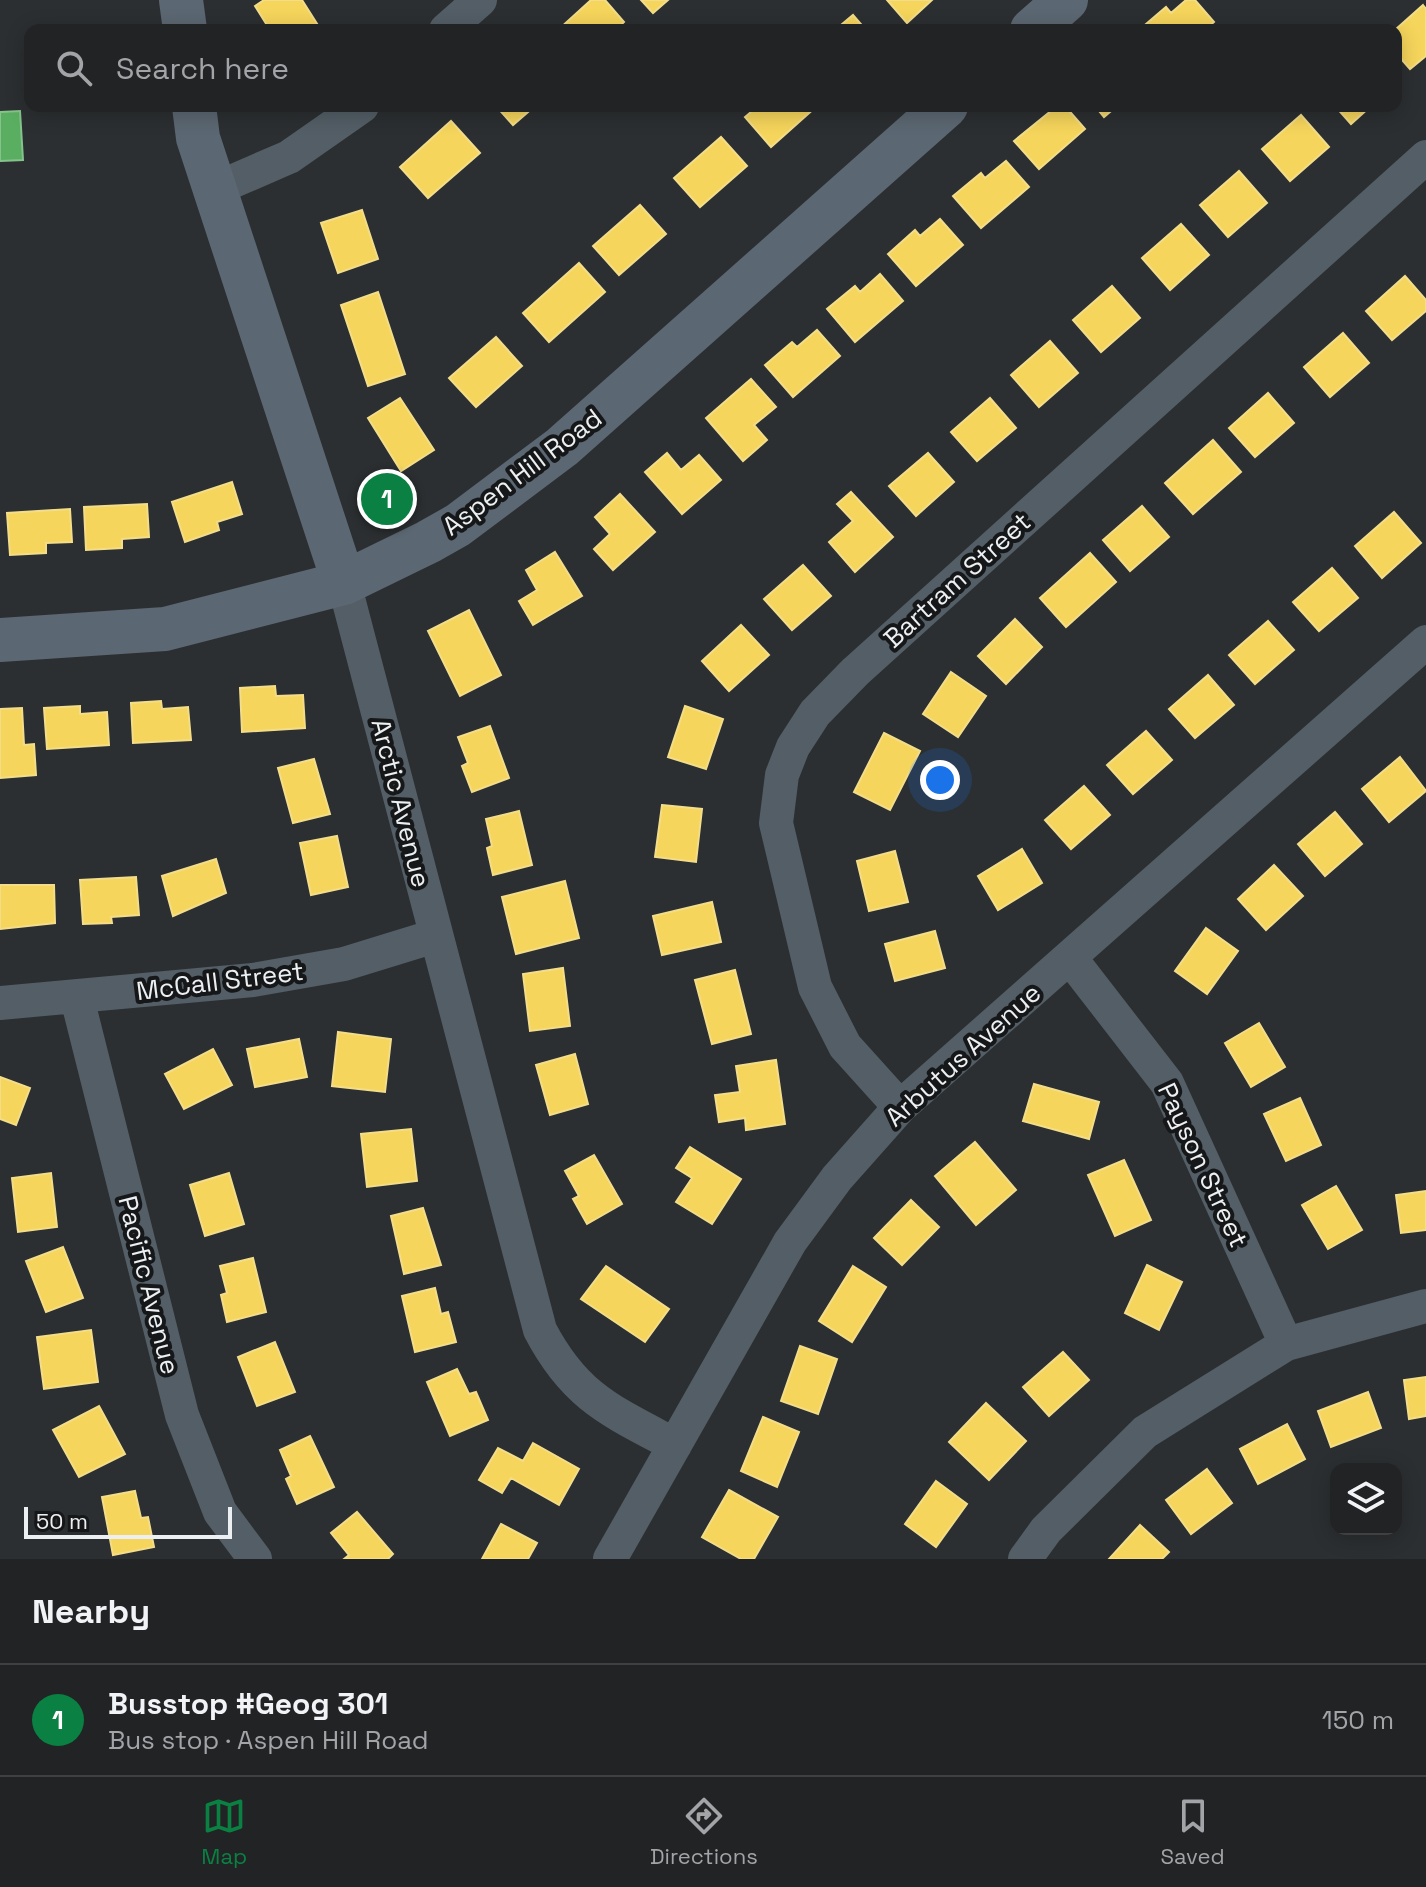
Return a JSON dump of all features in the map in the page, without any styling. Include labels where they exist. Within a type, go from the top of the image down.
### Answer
[{"type":"street","points":[[181,0],[184,24]]},
{"type":"street","points":[[453,24],[480,0]]},
{"type":"street","points":[[1039,24],[1066,0]]},
{"type":"street","name":"Arctic Avenue","points":[[195,112],[198,138],[344,583],[540,1330],[553,1356],[594,1402],[675,1445]]},
{"type":"street","points":[[215,189],[289,157],[353,112]]},
{"type":"street","name":"Aspen Hill Road","points":[[0,640],[165,629],[344,583],[458,525],[562,447],[939,112]]},
{"type":"street","name":"Bartram Street","points":[[900,1107],[845,1046],[815,987],[776,823],[782,775],[793,747],[815,713],[856,671],[1426,157]]},
{"type":"street","name":"Arbutus Avenue","points":[[610,1559],[790,1242],[837,1178],[900,1107],[1426,642]]},
{"type":"street","name":"McCall Street","points":[[0,1003],[77,998],[299,972],[344,964],[435,936]]},
{"type":"street","name":"Payson Street","points":[[1071,959],[1167,1083],[1286,1344]]},
{"type":"street","name":"Pacific Avenue","points":[[77,998],[182,1415],[220,1512],[255,1559]]},
{"type":"street","points":[[1025,1559],[1046,1530],[1145,1432],[1286,1344],[1426,1306]]},
{"type":"building: Homes","points":[[264,0],[302,0],[317,24],[266,24],[255,6]]},
{"type":"building: Homes","points":[[591,0],[605,0],[624,22],[622,24],[565,24]]},
{"type":"building: Homes","points":[[641,0],[668,0],[653,13]]},
{"type":"building: Homes","points":[[887,0],[932,0],[907,23]]},
{"type":"building: Homes","points":[[1186,0],[1195,0],[1214,22],[1146,24],[1166,7],[1171,13]]},
{"type":"building: Homes","points":[[1423,5],[1426,9],[1426,56],[1410,69],[1402,60],[1402,24]]},
{"type":"building: Homes","points":[[853,15],[861,24],[842,24]]},
{"type":"building: Homes","points":[[501,112],[528,112],[513,125]]},
{"type":"building: Homes","points":[[751,112],[810,112],[771,147],[745,117]]},
{"type":"building: Homes","points":[[1050,112],[1070,112],[1085,129],[1039,169],[1014,141]]},
{"type":"building: Homes","points":[[1340,112],[1364,112],[1351,124]]},
{"type":"building: Homes","points":[[1301,115],[1329,147],[1290,181],[1262,149]]},
{"type":"building: Homes","points":[[451,121],[480,153],[428,198],[400,167]]},
{"type":"building: Homes","points":[[721,137],[747,166],[700,207],[674,178]]},
{"type":"building: Homes","points":[[1006,161],[1029,187],[981,228],[953,196],[981,173],[985,178]]},
{"type":"building: Homes","points":[[1239,171],[1267,203],[1228,237],[1200,205]]},
{"type":"building: Homes","points":[[640,205],[666,234],[619,275],[593,246]]},
{"type":"building: Homes","points":[[362,210],[378,259],[338,273],[321,223]]},
{"type":"building: Homes","points":[[940,219],[963,245],[916,286],[888,254],[915,230],[920,236]]},
{"type":"building: Homes","points":[[1181,224],[1209,255],[1170,290],[1142,258]]},
{"type":"building: Homes","points":[[579,263],[605,292],[549,342],[523,313]]},
{"type":"building: Homes","points":[[880,274],[903,301],[855,342],[827,309],[855,286],[860,292]]},
{"type":"building: Homes","points":[[1405,276],[1426,300],[1426,311],[1392,340],[1366,311]]},
{"type":"building: Homes","points":[[1112,286],[1140,318],[1101,352],[1073,320]]},
{"type":"building: Homes","points":[[378,292],[405,374],[368,386],[341,305]]},
{"type":"building: Homes","points":[[817,330],[840,356],[793,397],[765,365],[792,342],[797,347]]},
{"type":"building: Homes","points":[[1343,333],[1369,363],[1330,397],[1304,367]]},
{"type":"building: Homes","points":[[496,337],[522,366],[476,407],[449,378]]},
{"type":"building: Homes","points":[[1050,341],[1078,373],[1039,407],[1011,375]]},
{"type":"building: Homes","points":[[751,379],[776,407],[754,425],[767,440],[743,461],[706,418]]},
{"type":"building: Homes","points":[[1268,393],[1294,423],[1255,457],[1229,428]]},
{"type":"building: Homes","points":[[400,398],[434,450],[401,471],[368,418]]},
{"type":"building: Homes","points":[[990,398],[1016,428],[977,461],[951,432]]},
{"type":"building: Homes","points":[[1213,440],[1241,472],[1193,514],[1165,483]]},
{"type":"building: Homes","points":[[667,453],[681,470],[699,455],[721,480],[682,514],[645,472]]},
{"type":"building: Homes","points":[[928,453],[954,482],[916,516],[889,486]]},
{"type":"building: Homes","points":[[232,482],[242,514],[217,522],[219,530],[185,542],[172,502]]},
{"type":"building: Homes","points":[[851,492],[893,537],[855,572],[829,542],[853,521],[837,504]]},
{"type":"building: Homes","points":[[620,494],[655,532],[613,570],[594,549],[610,534],[595,517]]},
{"type":"building: Homes","points":[[147,504],[149,537],[122,539],[122,548],[86,550],[84,507]]},
{"type":"building: Homes","points":[[1142,506],[1169,537],[1130,571],[1103,540]]},
{"type":"building: Homes","points":[[70,509],[72,542],[46,543],[46,553],[10,555],[7,513]]},
{"type":"building: Homes","points":[[1394,512],[1421,543],[1382,578],[1355,546]]},
{"type":"building: Homes","points":[[555,552],[582,596],[533,625],[519,601],[537,590],[526,570]]},
{"type":"building: Homes","points":[[1090,553],[1116,582],[1066,627],[1040,598]]},
{"type":"building: Homes","points":[[803,565],[831,596],[792,630],[764,599]]},
{"type":"building: Homes","points":[[1332,568],[1358,598],[1319,631],[1293,602]]},
{"type":"building: Homes","points":[[469,610],[501,675],[460,696],[428,631]]},
{"type":"building: Homes","points":[[1015,619],[1042,647],[1006,684],[978,656]]},
{"type":"building: Homes","points":[[1268,621],[1294,650],[1255,684],[1229,655]]},
{"type":"building: Homes","points":[[741,625],[769,655],[729,691],[702,661]]},
{"type":"building: Homes","points":[[951,672],[986,696],[958,737],[923,714]]},
{"type":"building: Homes","points":[[1208,675],[1234,705],[1195,738],[1169,709]]},
{"type":"building: Homes","points":[[275,686],[276,696],[303,695],[305,728],[242,732],[240,688]]},
{"type":"building: Homes","points":[[161,701],[162,709],[188,707],[191,740],[133,743],[131,703]]},
{"type":"building: Homes","points":[[80,706],[80,714],[107,712],[109,745],[47,749],[44,708]]},
{"type":"building: Homes","points":[[685,706],[723,719],[706,769],[668,757]]},
{"type":"building: Homes","points":[[22,708],[24,745],[34,744],[36,775],[0,778],[0,709]]},
{"type":"building: Homes","points":[[490,726],[509,778],[472,792],[462,766],[468,763],[458,737]]},
{"type":"building: Homes","points":[[1146,731],[1172,760],[1133,794],[1107,765]]},
{"type":"building: Homes","points":[[884,733],[920,751],[890,810],[854,792]]},
{"type":"building: Homes","points":[[1400,757],[1426,791],[1389,822],[1362,789]]},
{"type":"building: Homes","points":[[314,759],[330,814],[293,823],[278,768]]},
{"type":"building: Homes","points":[[1084,786],[1110,815],[1071,849],[1045,820]]},
{"type":"building: Homes","points":[[662,805],[702,809],[696,862],[655,857]]},
{"type":"building: Homes","points":[[519,811],[532,865],[493,875],[487,848],[492,846],[486,819]]},
{"type":"building: Homes","points":[[1335,812],[1362,844],[1325,876],[1298,844]]},
{"type":"building: Homes","points":[[337,836],[348,887],[311,895],[300,843]]},
{"type":"building: Homes","points":[[1022,849],[1042,883],[998,910],[978,876]]},
{"type":"building: Homes","points":[[895,851],[908,902],[869,911],[857,861]]},
{"type":"building: Homes","points":[[216,859],[226,893],[173,916],[162,876]]},
{"type":"building: Homes","points":[[1274,865],[1303,896],[1266,930],[1238,899]]},
{"type":"building: Homes","points":[[136,877],[139,915],[111,917],[112,923],[83,924],[80,880]]},
{"type":"building: Homes","points":[[565,881],[579,938],[516,954],[502,897]]},
{"type":"building: Homes","points":[[0,885],[54,885],[55,923],[0,929]]},
{"type":"building: Homes","points":[[712,902],[721,942],[662,955],[653,916]]},
{"type":"building: Homes","points":[[1206,928],[1238,951],[1207,994],[1175,971]]},
{"type":"building: Homes","points":[[935,931],[945,968],[895,981],[885,944]]},
{"type":"building: Homes","points":[[563,968],[570,1026],[530,1031],[523,974]]},
{"type":"building: Homes","points":[[735,970],[751,1034],[712,1044],[695,980]]},
{"type":"building: Homes","points":[[1259,1023],[1285,1067],[1251,1087],[1225,1043]]},
{"type":"building: Homes","points":[[338,1032],[391,1039],[385,1092],[332,1086]]},
{"type":"building: Homes","points":[[299,1039],[307,1077],[255,1087],[247,1049]]},
{"type":"building: Homes","points":[[213,1049],[232,1085],[184,1109],[165,1074]]},
{"type":"building: Homes","points":[[575,1054],[588,1104],[550,1115],[536,1065]]},
{"type":"building: Homes","points":[[776,1060],[785,1124],[746,1130],[745,1118],[719,1122],[715,1095],[740,1092],[736,1066]]},
{"type":"building: Homes","points":[[0,1077],[30,1088],[16,1125],[0,1119]]},
{"type":"building: Homes","points":[[1034,1084],[1099,1102],[1089,1139],[1023,1121]]},
{"type":"building: Homes","points":[[1300,1098],[1321,1145],[1286,1161],[1264,1114]]},
{"type":"building: Homes","points":[[411,1129],[417,1181],[367,1187],[361,1134]]},
{"type":"building: Homes","points":[[975,1142],[1016,1190],[976,1225],[935,1176]]},
{"type":"building: Homes","points":[[690,1147],[741,1179],[712,1224],[676,1202],[692,1178],[676,1168]]},
{"type":"building: Homes","points":[[594,1155],[622,1204],[587,1224],[573,1199],[579,1196],[565,1171]]},
{"type":"building: Homes","points":[[1124,1160],[1151,1220],[1115,1236],[1088,1175]]},
{"type":"building: Homes","points":[[51,1173],[57,1227],[18,1232],[12,1178]]},
{"type":"building: Homes","points":[[229,1173],[244,1224],[205,1236],[190,1185]]},
{"type":"building: Homes","points":[[1336,1186],[1362,1230],[1328,1249],[1302,1205]]},
{"type":"building: Homes","points":[[1426,1191],[1426,1230],[1401,1233],[1396,1195]]},
{"type":"building: Homes","points":[[911,1200],[939,1227],[902,1265],[874,1238]]},
{"type":"building: Homes","points":[[423,1208],[441,1265],[404,1274],[391,1216]]},
{"type":"building: Homes","points":[[63,1247],[83,1298],[46,1312],[26,1261]]},
{"type":"building: Homes","points":[[253,1258],[266,1312],[227,1322],[221,1295],[227,1293],[220,1266]]},
{"type":"building: Homes","points":[[1147,1265],[1182,1282],[1159,1330],[1125,1313]]},
{"type":"building: Homes","points":[[606,1266],[669,1309],[645,1342],[581,1299]]},
{"type":"building: Homes","points":[[853,1266],[886,1287],[852,1342],[819,1321]]},
{"type":"building: Homes","points":[[435,1288],[441,1314],[448,1312],[456,1342],[415,1352],[402,1296]]},
{"type":"building: Homes","points":[[91,1330],[98,1382],[44,1389],[37,1337]]},
{"type":"building: Homes","points":[[275,1342],[295,1392],[257,1406],[238,1357]]},
{"type":"building: Homes","points":[[800,1346],[837,1359],[818,1414],[781,1401]]},
{"type":"building: Homes","points":[[1063,1352],[1089,1380],[1049,1416],[1023,1387]]},
{"type":"building: Homes","points":[[457,1369],[469,1394],[476,1392],[488,1420],[450,1436],[427,1382]]},
{"type":"building: Homes","points":[[1426,1377],[1426,1416],[1409,1419],[1404,1380]]},
{"type":"building: Homes","points":[[1368,1392],[1381,1428],[1331,1447],[1318,1411]]},
{"type":"building: Homes","points":[[986,1403],[1026,1441],[989,1480],[949,1442]]},
{"type":"building: Homes","points":[[99,1406],[125,1454],[79,1477],[53,1430]]},
{"type":"building: Homes","points":[[763,1417],[799,1432],[777,1487],[741,1471]]},
{"type":"building: Homes","points":[[1287,1424],[1305,1459],[1258,1484],[1240,1449]]},
{"type":"building: Homes","points":[[310,1436],[334,1487],[297,1504],[286,1479],[291,1476],[280,1450]]},
{"type":"building: Homes","points":[[533,1443],[579,1469],[559,1505],[511,1478],[502,1493],[479,1480],[498,1448],[523,1461]]},
{"type":"building: Homes","points":[[1207,1469],[1232,1503],[1191,1534],[1166,1500]]},
{"type":"building: Homes","points":[[936,1481],[967,1504],[936,1547],[905,1524]]},
{"type":"building: Homes","points":[[729,1490],[778,1517],[754,1559],[741,1559],[702,1537]]},
{"type":"building: Homes","points":[[135,1491],[141,1518],[148,1517],[154,1547],[113,1555],[102,1497]]},
{"type":"building: Homes","points":[[357,1512],[393,1554],[388,1559],[344,1559],[349,1555],[331,1533]]},
{"type":"building: Homes","points":[[501,1524],[537,1543],[528,1559],[482,1559]]},
{"type":"building: Homes","points":[[1140,1525],[1169,1552],[1162,1559],[1109,1559]]},
{"type":"building: Public","points":[[20,111],[23,160],[0,161],[0,112]]},
{"type":"place","name":"Busstop #Geog 301","points":[[387,499]]}]
